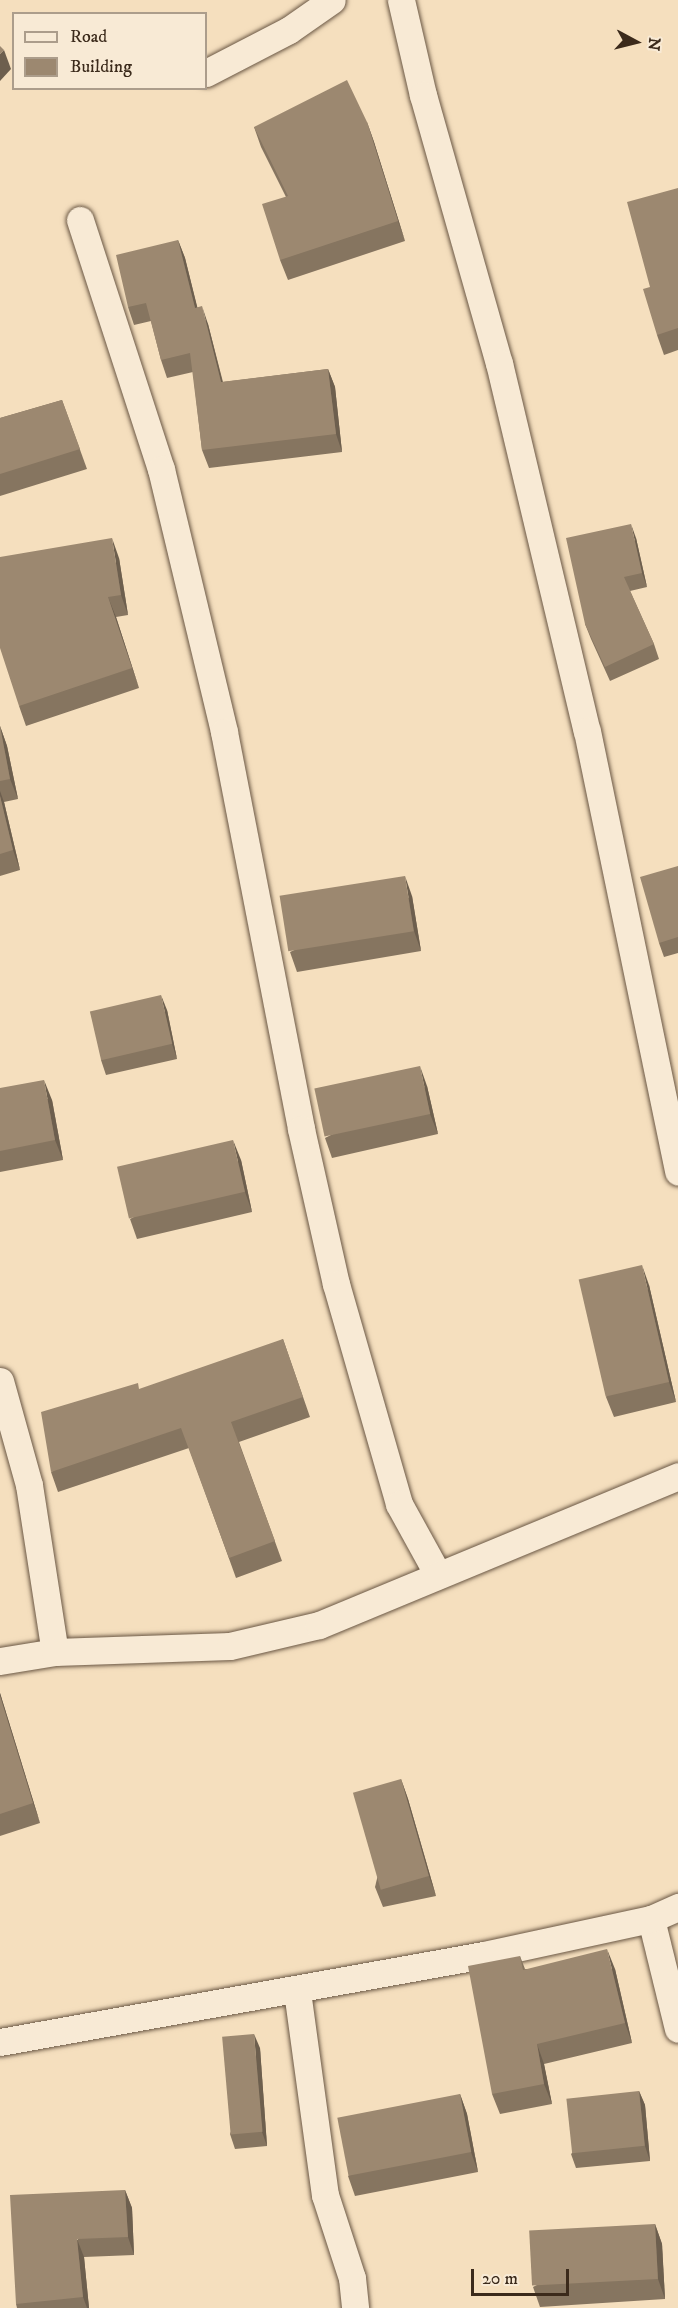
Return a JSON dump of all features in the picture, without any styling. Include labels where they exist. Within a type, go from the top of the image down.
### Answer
[{"type":"street","points":[[207,72],[288,30],[332,0]]},
{"type":"street","points":[[401,0],[423,95],[499,363],[581,708],[678,1172]]},
{"type":"street","points":[[80,220],[160,469],[224,732],[301,1129],[336,1284],[399,1504],[438,1575]]},
{"type":"street","points":[[0,1381],[29,1485],[55,1652]]},
{"type":"street","points":[[0,1662],[55,1652],[230,1646],[319,1625],[678,1476]]},
{"type":"street","points":[[0,2042],[297,1991],[651,1919],[678,1907]]},
{"type":"street","points":[[651,1919],[678,2029]]},
{"type":"street","points":[[297,1991],[326,2194],[352,2278],[355,2308]]},
{"type":"building","points":[[347,80],[367,122],[398,221],[280,260],[262,204],[288,196],[254,127]]},
{"type":"building","points":[[678,188],[678,328],[657,335],[643,289],[650,287],[627,202]]},
{"type":"building","points":[[178,240],[195,308],[202,306],[221,382],[328,369],[336,434],[202,450],[190,353],[161,360],[146,303],[128,307],[116,255]]},
{"type":"building","points":[[62,400],[80,449],[0,474],[0,418]]},
{"type":"building","points":[[631,524],[642,573],[624,577],[654,644],[605,667],[585,624],[566,538]]},
{"type":"building","points":[[112,538],[121,595],[108,597],[132,668],[19,706],[0,648],[0,557]]},
{"type":"building","points":[[0,726],[10,779],[0,781]]},
{"type":"building","points":[[0,796],[13,850],[0,854]]},
{"type":"building","points":[[678,866],[678,937],[659,943],[640,877]]},
{"type":"building","points":[[405,876],[414,931],[288,951],[280,896]]},
{"type":"building","points":[[161,995],[172,1044],[101,1060],[90,1011]]},
{"type":"building","points":[[420,1066],[430,1114],[325,1136],[314,1088]]},
{"type":"building","points":[[44,1080],[55,1140],[0,1151],[0,1088]]},
{"type":"building","points":[[233,1140],[245,1192],[129,1218],[117,1167]]},
{"type":"building","points":[[642,1265],[669,1382],[606,1397],[579,1280]]},
{"type":"building","points":[[283,1339],[303,1397],[231,1422],[275,1541],[229,1558],[181,1428],[51,1472],[41,1412],[138,1383],[139,1389]]},
{"type":"building","points":[[0,1696],[33,1803],[0,1814]]},
{"type":"building","points":[[401,1779],[429,1876],[381,1890],[353,1793]]},
{"type":"building","points":[[607,1949],[625,2023],[537,2044],[544,2084],[492,2094],[468,1966],[520,1956],[523,1970]]},
{"type":"building","points":[[254,2034],[263,2132],[231,2134],[222,2037]]},
{"type":"building","points":[[639,2091],[645,2146],[572,2153],[566,2099]]},
{"type":"building","points":[[460,2094],[471,2152],[349,2176],[337,2118]]},
{"type":"building","points":[[125,2190],[128,2237],[77,2239],[83,2297],[16,2304],[10,2195]]},
{"type":"building","points":[[655,2224],[658,2279],[532,2286],[529,2231]]}]
